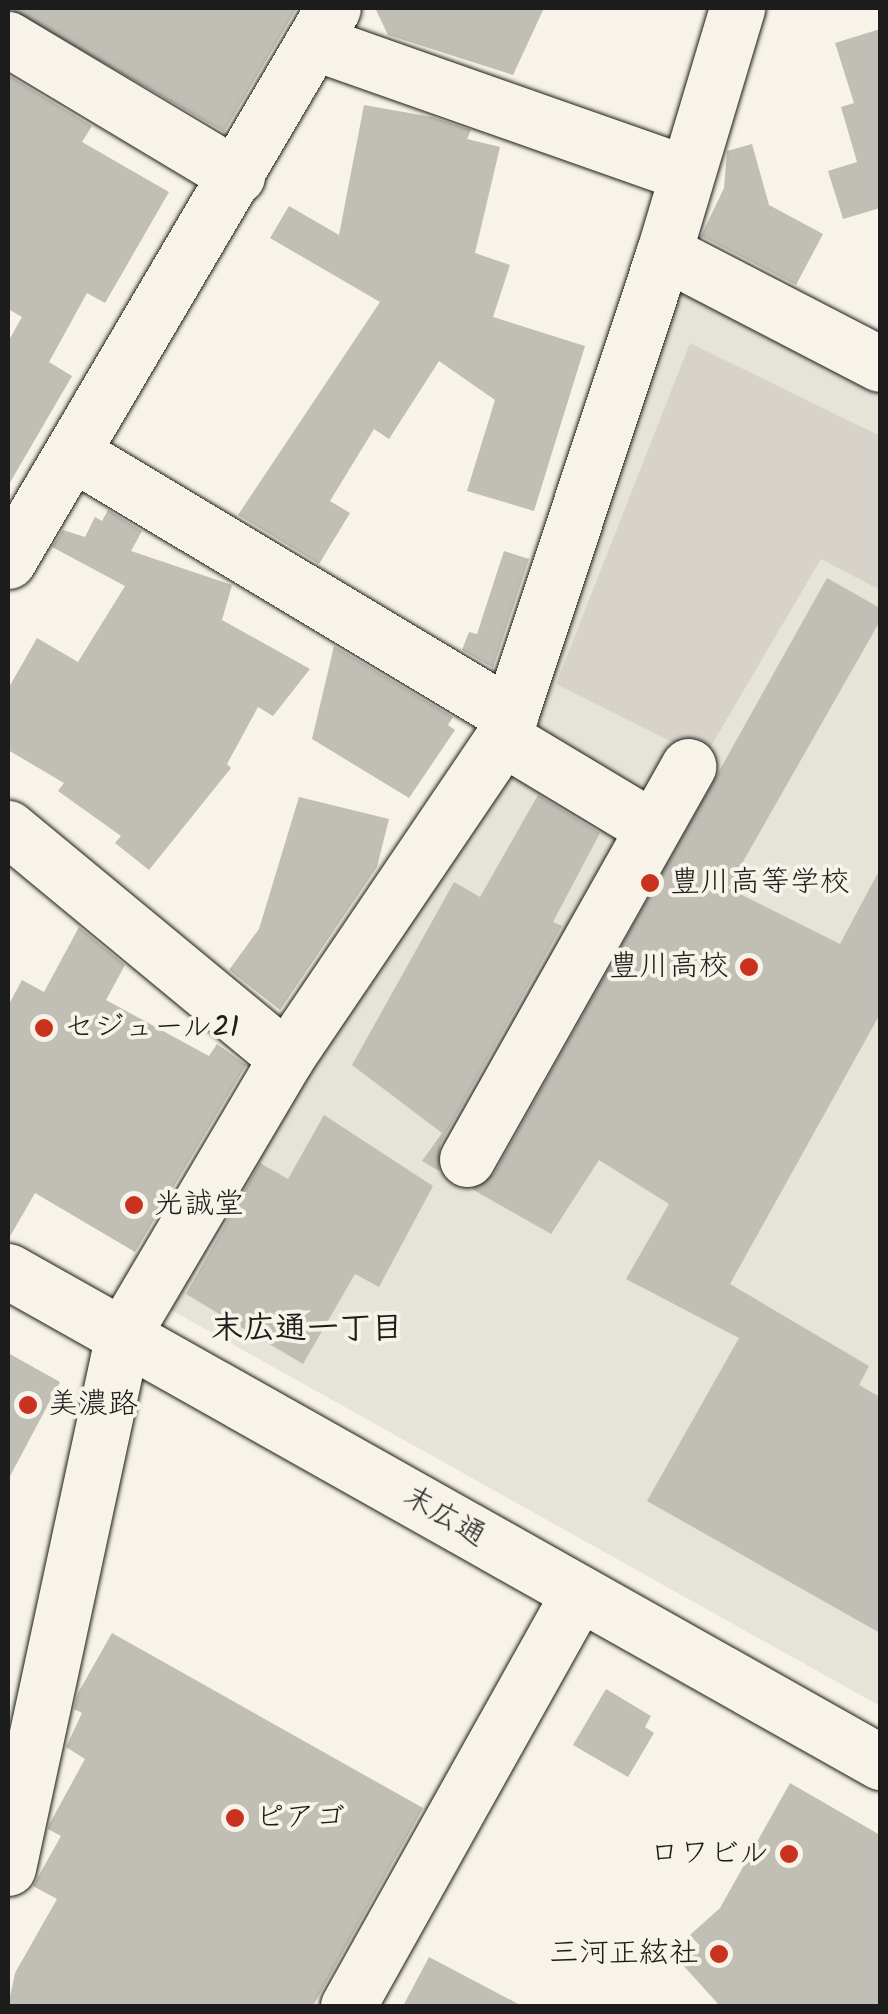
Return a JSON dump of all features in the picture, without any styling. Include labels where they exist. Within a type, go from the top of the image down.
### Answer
[{"type":"street","points":[[8,1868],[123,1334],[286,1058],[506,727],[664,252],[683,172],[737,8]]},
{"type":"street","points":[[8,561],[324,25],[683,172]]},
{"type":"street","points":[[8,39],[237,176]]},
{"type":"street","points":[[664,252],[880,364]]},
{"type":"street","points":[[73,453],[506,727],[653,828]]},
{"type":"street","points":[[468,1159],[688,766]]},
{"type":"street","points":[[8,828],[286,1058]]},
{"type":"street","name":"末広通","points":[[8,1271],[880,1762]]},
{"type":"street","points":[[348,2006],[578,1595]]},
{"type":"shaded area","name":"豊川高等学校","points":[[680,281],[880,384],[880,1706],[164,1306],[523,722]]},
{"type":"shaded area","points":[[690,343],[880,436],[880,590],[821,559],[704,758],[556,684]]},
{"type":"building","points":[[8,8],[297,8],[224,132]]},
{"type":"building","points":[[375,8],[544,8],[513,75],[388,35]]},
{"type":"building","points":[[880,29],[880,208],[843,219],[828,171],[857,162],[841,107],[854,103],[835,43]]},
{"type":"building","points":[[8,75],[92,126],[82,142],[169,192],[105,303],[87,293],[49,362],[72,376],[8,486],[8,342],[22,317],[8,309]]},
{"type":"building","points":[[364,105],[432,117],[471,130],[467,139],[500,147],[475,253],[510,265],[493,317],[585,346],[534,511],[467,491],[495,400],[439,361],[389,439],[374,429],[330,501],[350,513],[319,564],[238,515],[380,302],[270,238],[289,206],[339,235]]},
{"type":"building","points":[[752,144],[769,205],[823,234],[796,285],[701,236],[724,188],[727,151]]},
{"type":"building","points":[[108,510],[142,531],[131,551],[232,585],[222,620],[310,669],[273,716],[258,707],[227,764],[231,768],[149,870],[115,843],[121,836],[58,791],[64,783],[8,750],[8,689],[37,638],[78,662],[125,586],[52,547],[63,530],[85,537],[95,517],[102,521]]},
{"type":"building","points":[[504,551],[529,559],[493,668],[462,650],[469,632],[477,634]]},
{"type":"building","points":[[827,578],[880,608],[880,621],[728,888],[840,944],[880,869],[880,1014],[730,1284],[869,1366],[859,1385],[880,1397],[880,1633],[647,1501],[739,1338],[626,1279],[669,1204],[599,1160],[551,1234],[472,1189],[494,1174]]},
{"type":"building","points":[[334,646],[453,717],[448,725],[455,730],[409,798],[312,739]]},
{"type":"building","points":[[538,795],[600,833],[553,922],[562,926],[440,1144],[439,1171],[422,1161],[442,1133],[352,1065],[454,882],[480,897]]},
{"type":"building","points":[[299,797],[389,819],[377,867],[280,1010],[229,970],[259,929]]},
{"type":"building","points":[[79,927],[125,965],[106,1000],[209,1056],[217,1044],[246,1065],[135,1252],[35,1193],[8,1240],[8,1006],[22,980],[44,992]]},
{"type":"building","points":[[324,1115],[433,1186],[379,1287],[355,1274],[303,1364],[186,1294],[260,1163],[288,1179]]},
{"type":"building","name":"美濃路","points":[[8,1353],[60,1382],[8,1480]]},
{"type":"building","name":"ピアゴ","points":[[112,1633],[423,1808],[313,2006],[8,2006],[15,1973],[57,1899],[33,1886],[61,1836],[48,1829],[50,1823],[85,1759],[66,1747],[82,1713],[74,1709],[78,1693]]},
{"type":"building","points":[[606,1689],[651,1716],[645,1727],[654,1733],[628,1777],[573,1745]]},
{"type":"building","points":[[790,1783],[880,1835],[880,2006],[720,2006],[681,1963],[700,1946],[690,1935],[720,1908]]},
{"type":"building","points":[[429,1957],[522,2006],[403,2006]]},
{"type":"place","name":"豊川高等学校","points":[[650,883]]},
{"type":"place","name":"豊川高校","points":[[749,967]]},
{"type":"place","name":"セジュール21","points":[[44,1028]]},
{"type":"place","name":"光誠堂","points":[[134,1205]]},
{"type":"place","name":"美濃路","points":[[28,1405]]},
{"type":"place","name":"ピアゴ","points":[[235,1818]]},
{"type":"place","name":"ロワビル","points":[[789,1854]]},
{"type":"place","name":"三河正絃社","points":[[719,1954]]},
{"type":"district","name":"末広通一丁目","points":[[307,1330]]}]
